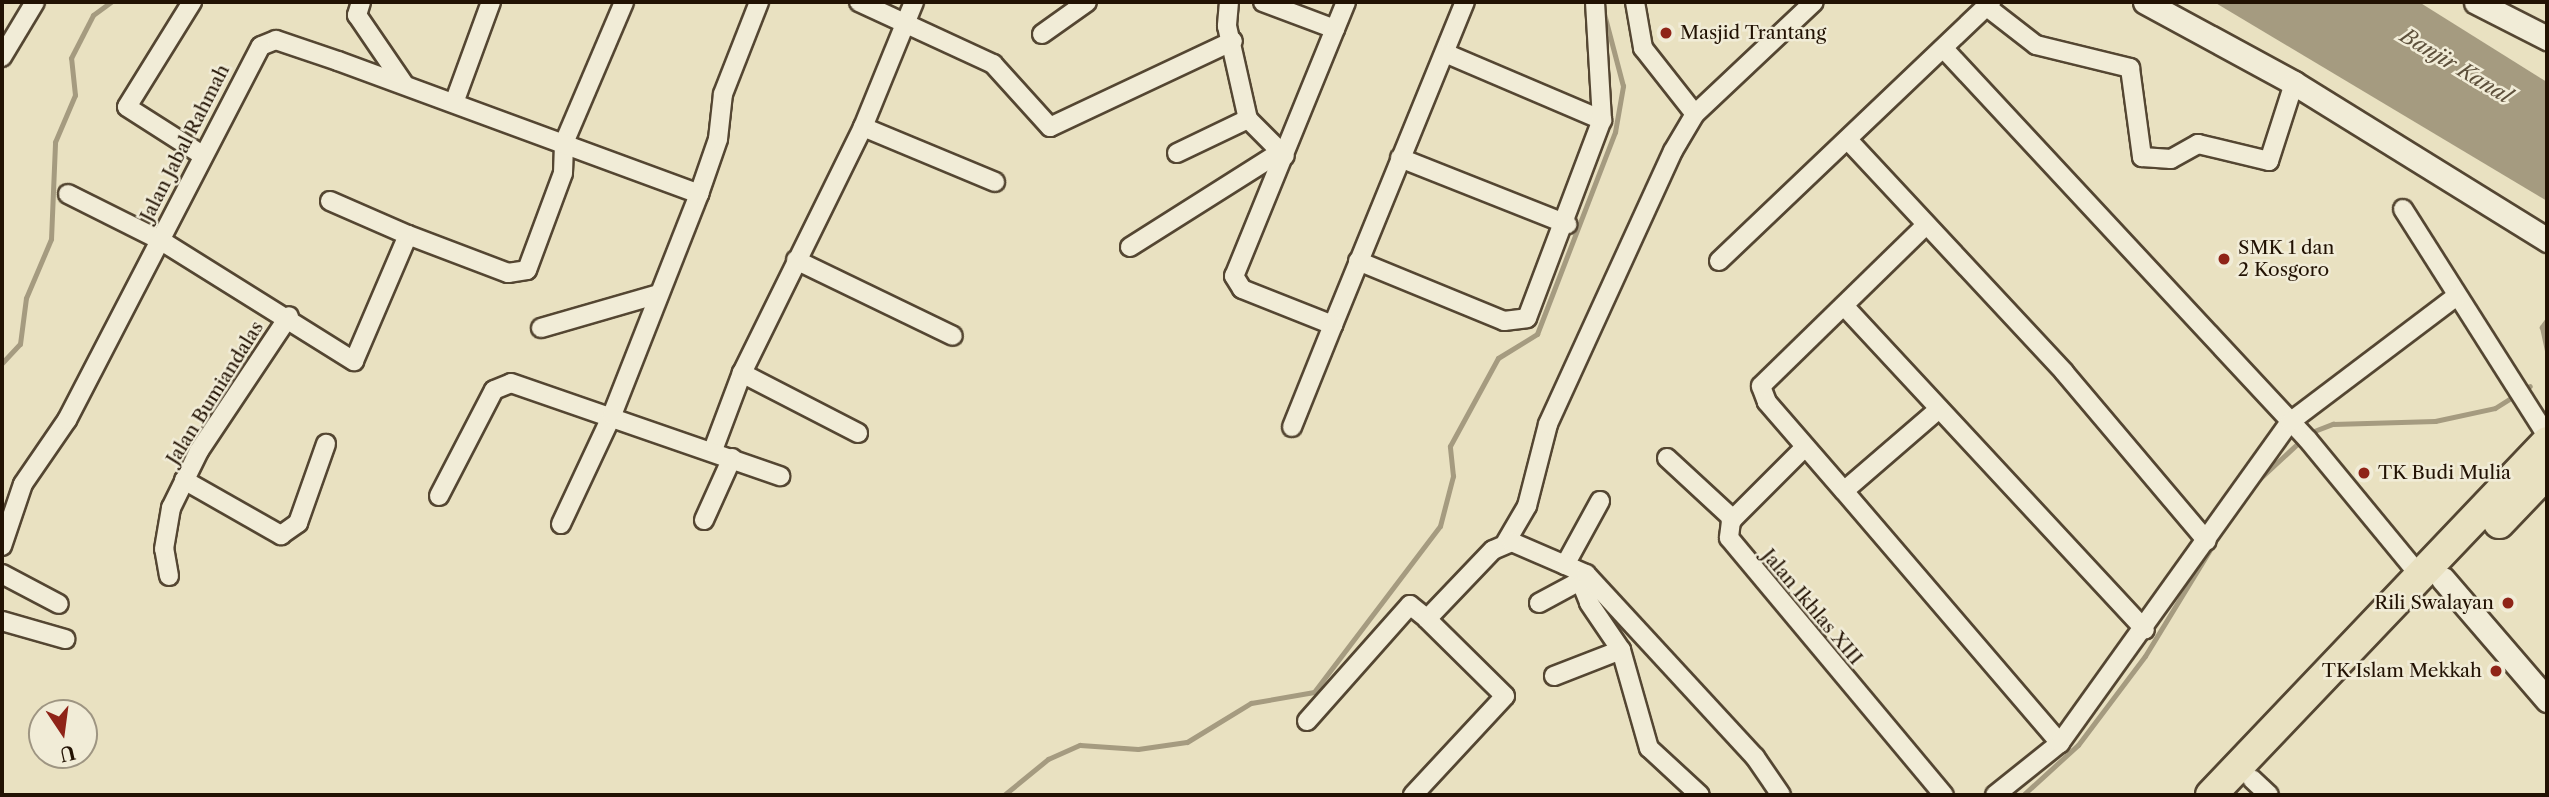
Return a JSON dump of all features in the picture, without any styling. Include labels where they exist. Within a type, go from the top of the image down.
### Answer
[{"type":"main road","points":[[2211,795],[2323,691],[2432,577],[2547,442]]},
{"type":"main road","points":[[2432,577],[2547,473]]},
{"type":"main road","points":[[2252,790],[2323,691]]},
{"type":"street","points":[[2,57],[35,2]]},
{"type":"street","points":[[192,2],[127,107],[202,155]]},
{"type":"street","points":[[361,2],[357,15],[404,84]]},
{"type":"street","points":[[454,103],[491,2]]},
{"type":"street","points":[[330,201],[408,235],[522,273],[564,173],[564,144],[624,2]]},
{"type":"street","points":[[561,524],[612,415],[699,194],[718,139],[723,94],[759,2]]},
{"type":"street","points":[[859,2],[907,19],[993,64],[1050,127],[1233,41]]},
{"type":"street","points":[[713,450],[742,373],[863,127],[914,2]]},
{"type":"street","points":[[1042,34],[1087,2]]},
{"type":"street","points":[[1229,2],[1233,41],[1248,119],[1282,154]]},
{"type":"street","points":[[1263,2],[1335,30]]},
{"type":"street","points":[[1333,325],[1242,289],[1235,279],[1282,154],[1346,2]]},
{"type":"street","points":[[1292,427],[1465,2]]},
{"type":"street","points":[[1358,261],[1504,321],[1520,322],[1532,311],[1567,224],[1602,120],[1595,2]]},
{"type":"street","points":[[1635,2],[1646,53],[1695,114]]},
{"type":"street","points":[[1427,620],[1506,542],[1527,506],[1548,424],[1663,171],[1695,114],[1814,2]]},
{"type":"street","points":[[2145,2],[2294,83],[2547,240]]},
{"type":"street","points":[[2476,2],[2547,38]]},
{"type":"street","points":[[1718,261],[1946,51],[1989,4],[2036,45],[2130,68],[2143,157],[2171,159],[2198,144],[2269,161],[2294,83]]},
{"type":"street","name":"Jalan Jabal Rahmah","points":[[2,546],[28,475],[67,421],[253,55],[269,41],[404,84],[699,194]]},
{"type":"street","points":[[1946,51],[2432,577],[2545,693]]},
{"type":"street","points":[[1445,53],[1602,120]]},
{"type":"street","points":[[1177,153],[1248,119]]},
{"type":"street","points":[[863,127],[995,182]]},
{"type":"street","points":[[1848,140],[2064,372],[2207,541]]},
{"type":"street","points":[[1130,247],[1282,154]]},
{"type":"street","points":[[1400,158],[1567,224]]},
{"type":"street","points":[[68,194],[160,240],[289,316],[354,361],[408,235]]},
{"type":"street","points":[[2403,209],[2513,390],[2547,436]]},
{"type":"street","points":[[1926,225],[1846,308],[1761,386],[1762,396],[2060,743]]},
{"type":"street","points":[[796,260],[953,337]]},
{"type":"street","points":[[541,328],[659,294]]},
{"type":"street","points":[[1995,795],[2060,743],[2145,630],[2207,541],[2298,430],[2455,297]]},
{"type":"street","points":[[1846,308],[2145,630]]},
{"type":"street","name":"Jalan Bumiandalas","points":[[169,576],[164,549],[170,508],[184,480],[289,316]]},
{"type":"street","points":[[742,373],[858,433]]},
{"type":"street","points":[[439,496],[499,386],[517,383],[713,450],[780,476]]},
{"type":"street","points":[[1844,491],[1939,409]]},
{"type":"street","points":[[184,480],[282,535],[298,523],[326,444]]},
{"type":"street","points":[[1667,458],[1733,519],[1805,447]]},
{"type":"street","points":[[705,520],[732,458]]},
{"type":"street","points":[[1539,603],[1573,572],[1600,501]]},
{"type":"street","name":"Jalan Ikhlas XIII","points":[[1733,519],[1728,533],[1734,547],[1944,795]]},
{"type":"street","points":[[1506,542],[1573,572],[1755,757],[1780,795]]},
{"type":"street","points":[[1573,572],[1621,650],[1649,748],[1700,795]]},
{"type":"street","points":[[2,575],[59,604]]},
{"type":"street","points":[[1307,720],[1410,604],[1506,696],[1413,795]]},
{"type":"street","points":[[2,621],[65,639]]},
{"type":"street","points":[[1554,676],[1621,650]]},
{"type":"water","name":"Banjir Kanal","points":[[2214,2],[2419,2],[2547,82],[2547,201]]},
{"type":"waterway","points":[[2,363],[20,344],[26,298],[51,239],[55,142],[75,95],[71,58],[93,15],[111,2]]},
{"type":"waterway","points":[[1004,795],[1048,759],[1080,745],[1138,749],[1187,742],[1251,703],[1314,692],[1440,526],[1453,476],[1450,446],[1498,358],[1537,334],[1615,132],[1623,86],[1603,10]]},
{"type":"waterway","points":[[2547,320],[2542,327],[2547,350]]},
{"type":"waterway","points":[[2255,483],[2309,433],[2333,424],[2435,421],[2495,408],[2530,386]]},
{"type":"waterway","points":[[2023,795],[2078,745],[2145,656],[2214,543]]},
{"type":"place","name":"Masjid Trantang","points":[[1666,33]]},
{"type":"place","name":"SMK 1 dan 2 Kosgoro","points":[[2224,259]]},
{"type":"place","name":"TK Budi Mulia","points":[[2364,473]]},
{"type":"place","name":"Rili Swalayan","points":[[2508,603]]},
{"type":"place","name":"TK Islam Mekkah","points":[[2496,671]]}]
